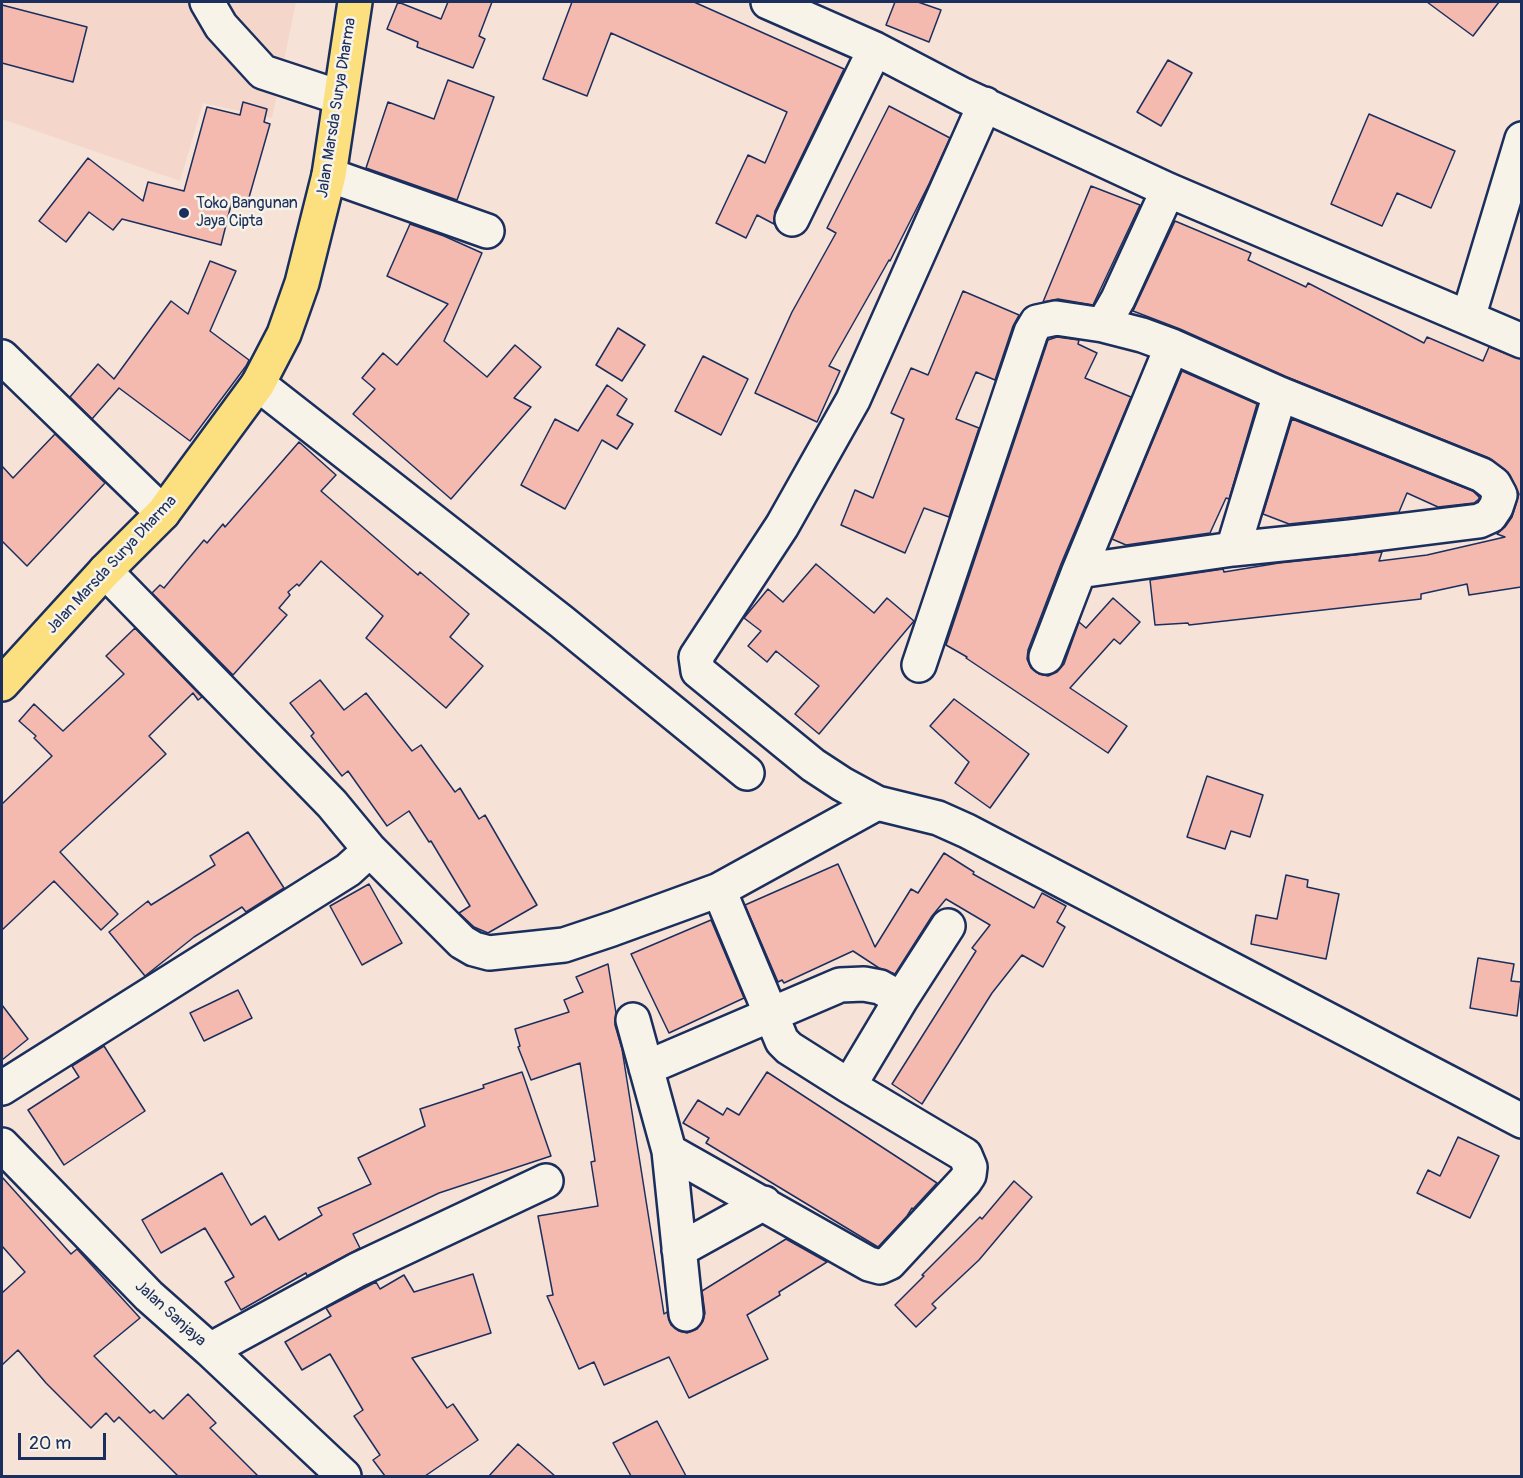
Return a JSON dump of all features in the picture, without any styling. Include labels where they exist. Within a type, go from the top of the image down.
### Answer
[{"type":"highway","name":"Jalan Marsda Surya Dharma","points":[[2,684],[105,571],[163,513],[258,384],[284,334],[302,283],[329,175],[355,2]]},
{"type":"street","points":[[207,2],[221,26],[263,72],[339,98]]},
{"type":"street","points":[[768,2],[875,49],[985,104],[1168,190],[1521,341]]},
{"type":"street","points":[[792,219],[875,49]]},
{"type":"street","points":[[985,104],[854,400],[782,526],[696,657],[698,671],[813,765],[842,784],[877,803],[938,818],[967,831],[1521,1121]]},
{"type":"street","points":[[1468,318],[1521,139]]},
{"type":"street","points":[[329,175],[487,231]]},
{"type":"street","points":[[1103,325],[1118,299],[1168,190]]},
{"type":"street","points":[[919,665],[1031,332],[1037,322],[1056,318],[1103,325],[1172,346],[1280,394],[1482,475],[1494,484],[1500,495],[1497,507],[1490,516],[1479,521],[1233,549],[1079,571]]},
{"type":"street","points":[[1046,657],[1172,346]]},
{"type":"street","points":[[2,357],[163,513]]},
{"type":"street","points":[[258,384],[562,622],[747,773]]},
{"type":"street","points":[[1233,549],[1280,394]]},
{"type":"street","points":[[105,571],[332,804],[370,850],[462,942],[474,949],[489,953],[564,945],[612,929],[719,890],[877,803]]},
{"type":"street","points":[[2,1088],[348,870],[370,850]]},
{"type":"street","points":[[669,1151],[869,1264],[880,1267],[889,1263],[969,1174],[970,1167],[964,1155],[849,1086],[789,1048],[782,1041],[719,890]]},
{"type":"street","points":[[849,1086],[948,926]]},
{"type":"street","points":[[646,1068],[840,985],[864,984],[880,987],[901,999]]},
{"type":"street","points":[[633,1020],[669,1151],[686,1314]]},
{"type":"street","name":"Jalan Sanjaya","points":[[2,1145],[149,1296],[344,1476]]},
{"type":"street","points":[[210,1350],[357,1270],[546,1181]]},
{"type":"street","points":[[680,1250],[764,1203]]},
{"type":"shaded area","points":[[2,2],[296,2],[272,118],[203,103],[180,181],[2,119]]},
{"type":"building","points":[[398,2],[441,19],[448,2],[492,2],[479,36],[485,39],[473,68],[417,47],[418,42],[387,29]]},
{"type":"building","points":[[572,2],[694,2],[844,69],[775,211],[774,224],[757,215],[746,238],[716,223],[748,155],[765,163],[787,112],[611,33],[587,96],[543,79]]},
{"type":"building","points":[[895,2],[918,2],[941,10],[929,42],[886,25]]},
{"type":"building","points":[[1427,2],[1499,2],[1473,36]]},
{"type":"building","points":[[2,5],[87,27],[73,82],[2,63]]},
{"type":"building","points":[[1168,60],[1192,73],[1161,126],[1137,112]]},
{"type":"building","points":[[448,80],[494,97],[457,200],[366,168],[388,102],[434,119]]},
{"type":"building","points":[[243,102],[267,109],[264,122],[270,124],[248,201],[233,197],[221,245],[122,219],[113,230],[89,212],[66,242],[39,221],[88,158],[143,201],[148,182],[184,191],[207,107],[240,115]]},
{"type":"building","points":[[889,106],[950,138],[890,261],[829,366],[840,371],[817,422],[755,393],[792,312],[836,233],[827,228]]},
{"type":"building","points":[[1369,114],[1455,151],[1431,208],[1397,193],[1382,226],[1331,204]]},
{"type":"building","points":[[1091,186],[1140,205],[1093,305],[1058,299],[1043,302]]},
{"type":"building","points":[[1175,221],[1251,253],[1248,260],[1306,287],[1308,283],[1424,343],[1427,337],[1483,361],[1489,347],[1521,359],[1521,587],[1469,595],[1467,584],[1421,594],[1421,599],[1189,625],[1188,623],[1155,625],[1150,580],[1223,569],[1224,572],[1279,563],[1382,552],[1379,561],[1427,555],[1505,537],[1497,534],[1512,517],[1519,494],[1510,475],[1489,458],[1287,377],[1180,329],[1133,311]]},
{"type":"building","points":[[410,224],[482,253],[444,341],[487,377],[515,345],[541,367],[514,398],[531,407],[451,499],[353,414],[375,389],[362,378],[383,353],[397,365],[448,304],[387,276]]},
{"type":"building","points":[[210,261],[236,271],[210,331],[249,360],[190,441],[119,388],[92,419],[70,397],[98,364],[114,379],[171,301],[188,314]]},
{"type":"building","points":[[963,291],[1019,315],[1013,326],[995,380],[976,372],[956,419],[979,428],[949,517],[924,508],[905,553],[841,525],[855,490],[873,498],[904,419],[891,413],[911,368],[928,375]]},
{"type":"building","points":[[618,328],[645,345],[622,381],[596,365]]},
{"type":"building","points":[[1057,337],[1079,340],[1078,344],[1097,353],[1085,378],[1131,397],[1061,564],[1028,650],[1027,659],[1031,668],[1039,674],[1048,676],[1057,672],[1064,664],[1079,622],[1086,628],[1113,598],[1140,622],[1120,644],[1114,639],[1070,688],[1127,726],[1108,753],[946,645],[1048,340]]},
{"type":"building","points":[[703,356],[748,379],[721,435],[675,411]]},
{"type":"building","points":[[1182,371],[1257,404],[1229,499],[1226,498],[1210,533],[1126,545],[1112,539]]},
{"type":"building","points":[[607,385],[627,399],[617,415],[633,424],[617,449],[602,440],[565,509],[521,485],[555,419],[578,431]]},
{"type":"building","points":[[1292,419],[1473,491],[1479,499],[1474,503],[1438,507],[1407,493],[1399,512],[1289,524],[1263,514]]},
{"type":"building","points":[[55,434],[105,483],[27,566],[2,541],[2,466],[13,478]]},
{"type":"building","points":[[299,442],[336,475],[321,491],[418,575],[420,572],[469,614],[450,637],[483,666],[446,708],[366,638],[383,616],[321,561],[299,586],[297,584],[288,592],[290,595],[279,608],[287,615],[233,675],[152,593],[160,585],[164,588],[204,540],[207,543],[223,524],[225,527]]},
{"type":"building","points":[[816,564],[874,613],[887,598],[914,621],[819,734],[795,714],[819,686],[776,651],[767,662],[748,646],[761,631],[744,618],[768,589],[783,602]]},
{"type":"building","points":[[135,628],[202,697],[198,700],[193,693],[149,736],[166,754],[60,852],[118,914],[101,930],[54,881],[2,930],[2,804],[52,756],[34,738],[36,736],[19,721],[34,704],[63,731],[124,674],[106,656]]},
{"type":"building","points":[[320,680],[344,710],[366,693],[412,751],[421,745],[455,792],[460,788],[479,819],[485,815],[537,905],[488,933],[474,927],[459,913],[470,906],[431,841],[429,842],[409,811],[387,826],[348,771],[342,776],[311,736],[314,733],[290,703]]},
{"type":"building","points":[[954,699],[1029,754],[990,808],[955,783],[969,762],[930,726]]},
{"type":"building","points":[[1207,776],[1263,795],[1250,837],[1231,831],[1225,849],[1187,837]]},
{"type":"building","points":[[248,832],[284,888],[246,912],[242,907],[194,937],[145,976],[109,932],[148,901],[151,905],[215,865],[210,856]]},
{"type":"building","points":[[944,853],[974,872],[973,874],[1034,908],[1042,893],[1066,906],[1057,922],[1065,927],[1043,967],[1022,955],[992,993],[922,1104],[892,1084],[976,951],[972,948],[990,925],[946,899],[932,916],[895,974],[879,968],[853,951],[784,983],[782,980],[778,982],[745,905],[838,864],[875,947],[911,889],[918,893]]},
{"type":"building","points":[[1286,875],[1308,880],[1307,887],[1339,894],[1326,959],[1251,944],[1256,915],[1277,919]]},
{"type":"building","points":[[369,884],[402,943],[362,965],[330,906]]},
{"type":"building","points":[[711,920],[744,998],[669,1033],[631,954]]},
{"type":"building","points":[[1478,958],[1514,964],[1511,981],[1521,982],[1517,1016],[1470,1008]]},
{"type":"building","points":[[608,964],[616,1013],[615,1025],[622,1049],[664,1314],[667,1312],[671,1325],[687,1333],[697,1329],[705,1313],[702,1291],[786,1239],[827,1262],[747,1315],[768,1359],[689,1398],[669,1357],[604,1385],[594,1362],[579,1369],[547,1296],[553,1295],[538,1216],[598,1206],[591,1162],[595,1161],[580,1063],[531,1080],[518,1047],[520,1046],[515,1029],[569,1012],[564,1000],[583,992],[576,977]]},
{"type":"building","points":[[238,990],[252,1018],[204,1041],[190,1013]]},
{"type":"building","points":[[2,1005],[28,1039],[2,1060]]},
{"type":"building","points":[[104,1046],[145,1111],[64,1165],[28,1110],[79,1077],[72,1066]]},
{"type":"building","points":[[522,1072],[551,1156],[439,1193],[353,1234],[360,1248],[307,1276],[306,1273],[241,1310],[225,1282],[234,1277],[205,1228],[161,1253],[142,1220],[222,1173],[251,1225],[265,1216],[279,1240],[322,1215],[318,1208],[371,1184],[358,1158],[425,1126],[420,1109],[484,1088],[483,1085]]},
{"type":"building","points":[[767,1072],[937,1183],[878,1247],[706,1143],[709,1138],[683,1123],[698,1100],[723,1115],[727,1108],[739,1115]]},
{"type":"building","points":[[1458,1137],[1499,1156],[1470,1218],[1417,1193],[1428,1170],[1440,1176]]},
{"type":"building","points":[[2,1177],[71,1254],[77,1249],[140,1318],[94,1356],[150,1413],[154,1410],[163,1419],[188,1394],[216,1423],[210,1428],[258,1476],[178,1476],[119,1417],[114,1422],[106,1413],[91,1428],[46,1383],[18,1350],[2,1365],[2,1293],[25,1272],[2,1246]]},
{"type":"building","points":[[1014,1181],[1032,1197],[979,1260],[932,1304],[936,1308],[916,1327],[895,1305],[980,1217],[982,1219]]},
{"type":"building","points":[[473,1274],[491,1333],[412,1358],[447,1408],[453,1404],[478,1440],[425,1476],[385,1476],[373,1460],[380,1455],[354,1416],[363,1410],[330,1354],[302,1370],[285,1342],[331,1316],[326,1308],[376,1282],[380,1289],[404,1275],[414,1292]]},
{"type":"building","points":[[657,1421],[686,1476],[631,1476],[613,1443]]},
{"type":"building","points":[[518,1444],[555,1476],[489,1476]]},
{"type":"place","name":"Toko Bangunan Jaya Cipta","points":[[184,213]]}]
